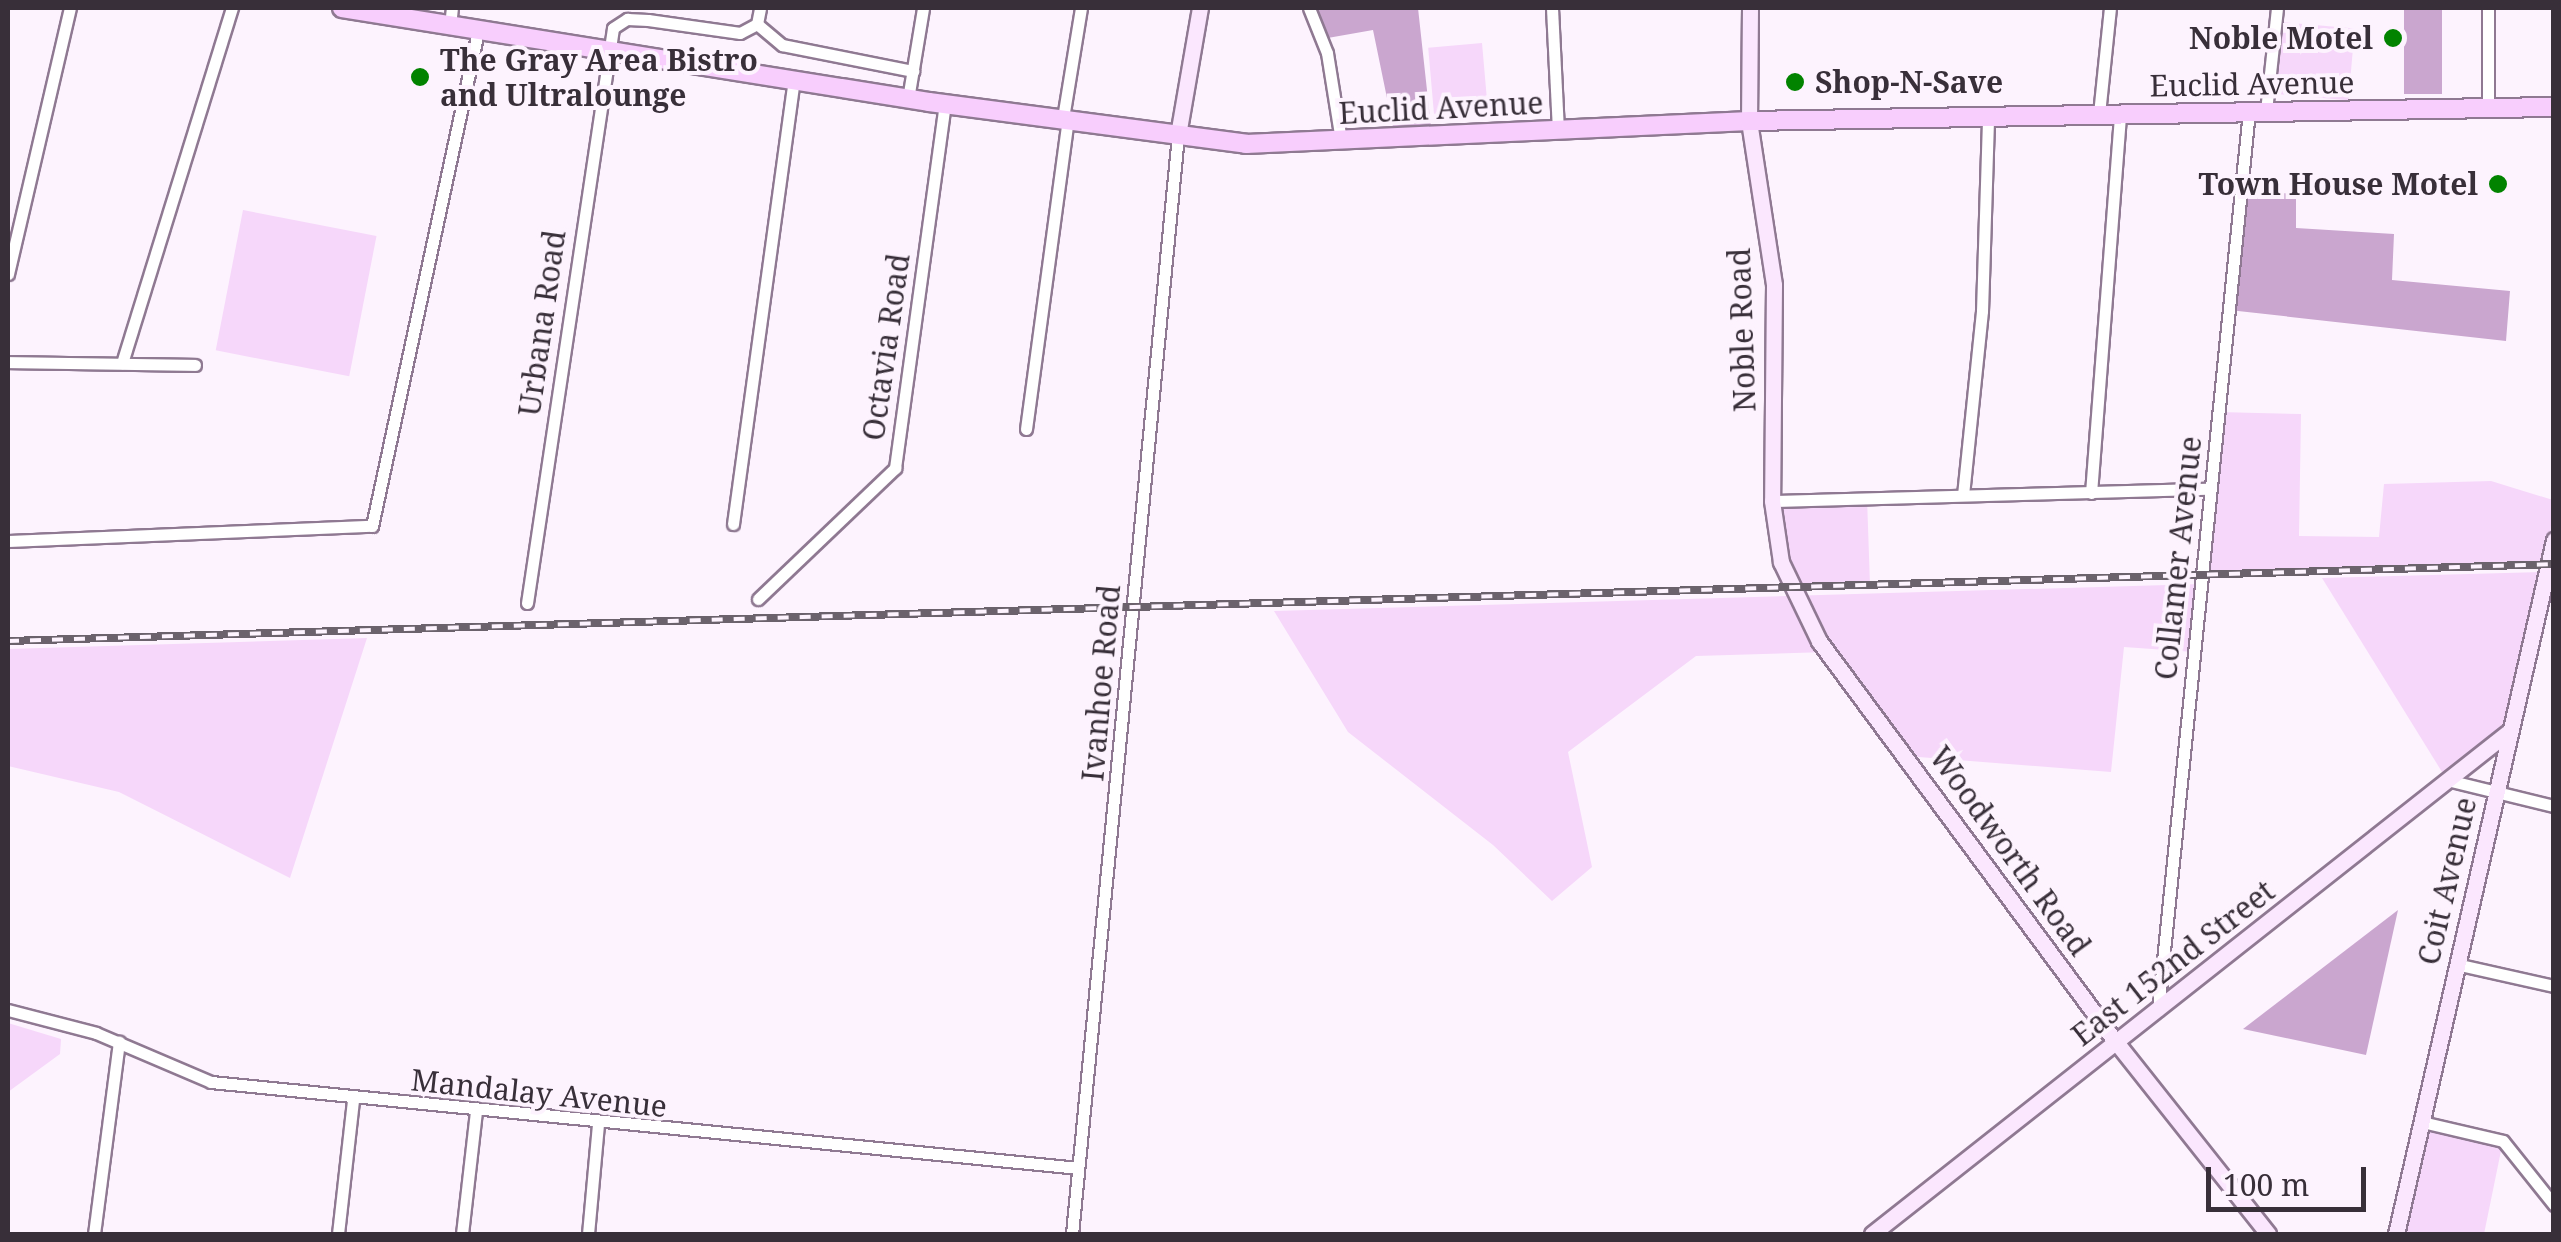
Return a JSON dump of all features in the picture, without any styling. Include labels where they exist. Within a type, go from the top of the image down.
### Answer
[{"type":"main road","name":"Euclid Avenue","points":[[342,8],[451,16],[478,31],[945,104],[1246,144],[1749,121],[2554,108]]},
{"type":"street","points":[[8,274],[70,8]]},
{"type":"street","points":[[122,363],[232,8]]},
{"type":"street","points":[[758,24],[760,8]]},
{"type":"street","points":[[908,98],[923,8]]},
{"type":"street","points":[[1026,428],[1080,8]]},
{"type":"street","points":[[1178,135],[1200,8]]},
{"type":"street","points":[[1310,8],[1327,53],[1341,140]]},
{"type":"street","points":[[1552,8],[1558,130]]},
{"type":"street","name":"Noble Road","points":[[1750,8],[1749,121],[1774,286],[1772,501],[1776,546],[1792,588]]},
{"type":"street","points":[[2099,114],[2110,8]]},
{"type":"street","name":"Collamer Avenue","points":[[2158,1010],[2210,489],[2258,111],[2277,8]]},
{"type":"street","points":[[2488,8],[2488,107]]},
{"type":"street","points":[[606,50],[613,28],[627,19],[723,35],[758,24]]},
{"type":"street","points":[[758,24],[782,45],[912,71]]},
{"type":"street","points":[[8,541],[372,526],[478,31]]},
{"type":"street","name":"Urbana Road","points":[[528,603],[606,50]]},
{"type":"street","points":[[733,524],[794,79]]},
{"type":"street","name":"Octavia Road","points":[[758,599],[894,468],[945,104]]},
{"type":"street","points":[[2091,493],[2120,114]]},
{"type":"street","points":[[1963,495],[1982,311],[1988,116]]},
{"type":"street","name":"Ivanhoe Road","points":[[1072,1234],[1178,135]]},
{"type":"street","points":[[8,362],[195,365]]},
{"type":"street","points":[[1772,501],[2210,489]]},
{"type":"street","name":"Coit Avenue","points":[[2396,1234],[2554,540]]},
{"type":"street","name":"Woodworth Road","points":[[1792,588],[1819,640],[2116,1042],[2268,1234]]},
{"type":"street","name":"East 152nd Street","points":[[1872,1234],[2507,733]]},
{"type":"street","points":[[2447,780],[2554,806]]},
{"type":"street","points":[[2456,964],[2554,986]]},
{"type":"street","name":"Mandalay Avenue","points":[[8,1010],[119,1042],[210,1082],[598,1125],[1078,1168]]},
{"type":"street","points":[[94,1234],[119,1042]]},
{"type":"street","points":[[338,1234],[353,1100]]},
{"type":"street","points":[[462,1234],[476,1111]]},
{"type":"street","points":[[2422,1122],[2504,1141],[2554,1205]]},
{"type":"street","points":[[588,1234],[598,1125]]},
{"type":"shaded area","points":[[1309,8],[1418,8],[1432,136],[1395,137],[1373,30],[1322,39]]},
{"type":"shaded area","points":[[2404,8],[2442,8],[2442,94],[2404,94]]},
{"type":"shaded area","points":[[2280,22],[2355,29],[2348,100],[2274,94]]},
{"type":"shaded area","points":[[1482,43],[1488,111],[1434,115],[1428,48]]},
{"type":"shaded area","points":[[2241,190],[2296,194],[2296,228],[2394,234],[2392,280],[2510,291],[2506,341],[2229,310]]},
{"type":"shaded area","points":[[243,210],[377,236],[349,376],[216,350]]},
{"type":"shaded area","points":[[2218,412],[2301,414],[2299,536],[2379,537],[2384,484],[2491,481],[2553,500],[2548,563],[2202,575]]},
{"type":"shaded area","points":[[1867,498],[1870,585],[1792,588],[1772,501]]},
{"type":"shaded area","points":[[2546,572],[2507,733],[2447,780],[2322,578]]},
{"type":"shaded area","points":[[2201,584],[2194,652],[2124,647],[2111,772],[1906,756],[1827,652],[1696,656],[1568,752],[1592,867],[1552,901],[1493,845],[1348,732],[1274,611]]},
{"type":"shaded area","points":[[367,638],[290,878],[119,792],[8,766],[8,649]]},
{"type":"shaded area","points":[[2398,910],[2366,1055],[2243,1029]]},
{"type":"shaded area","points":[[8,1023],[61,1039],[60,1054],[8,1092]]},
{"type":"shaded area","points":[[2422,1122],[2503,1141],[2484,1234],[2396,1234]]},
{"type":"railway","points":[[8,641],[2554,564]]},
{"type":"place","name":"Noble Motel","points":[[2393,38]]},
{"type":"place","name":"The Gray Area Bistro and Ultralounge","points":[[420,77]]},
{"type":"place","name":"Shop-N-Save","points":[[1795,82]]},
{"type":"place","name":"Town House Motel","points":[[2498,184]]}]
